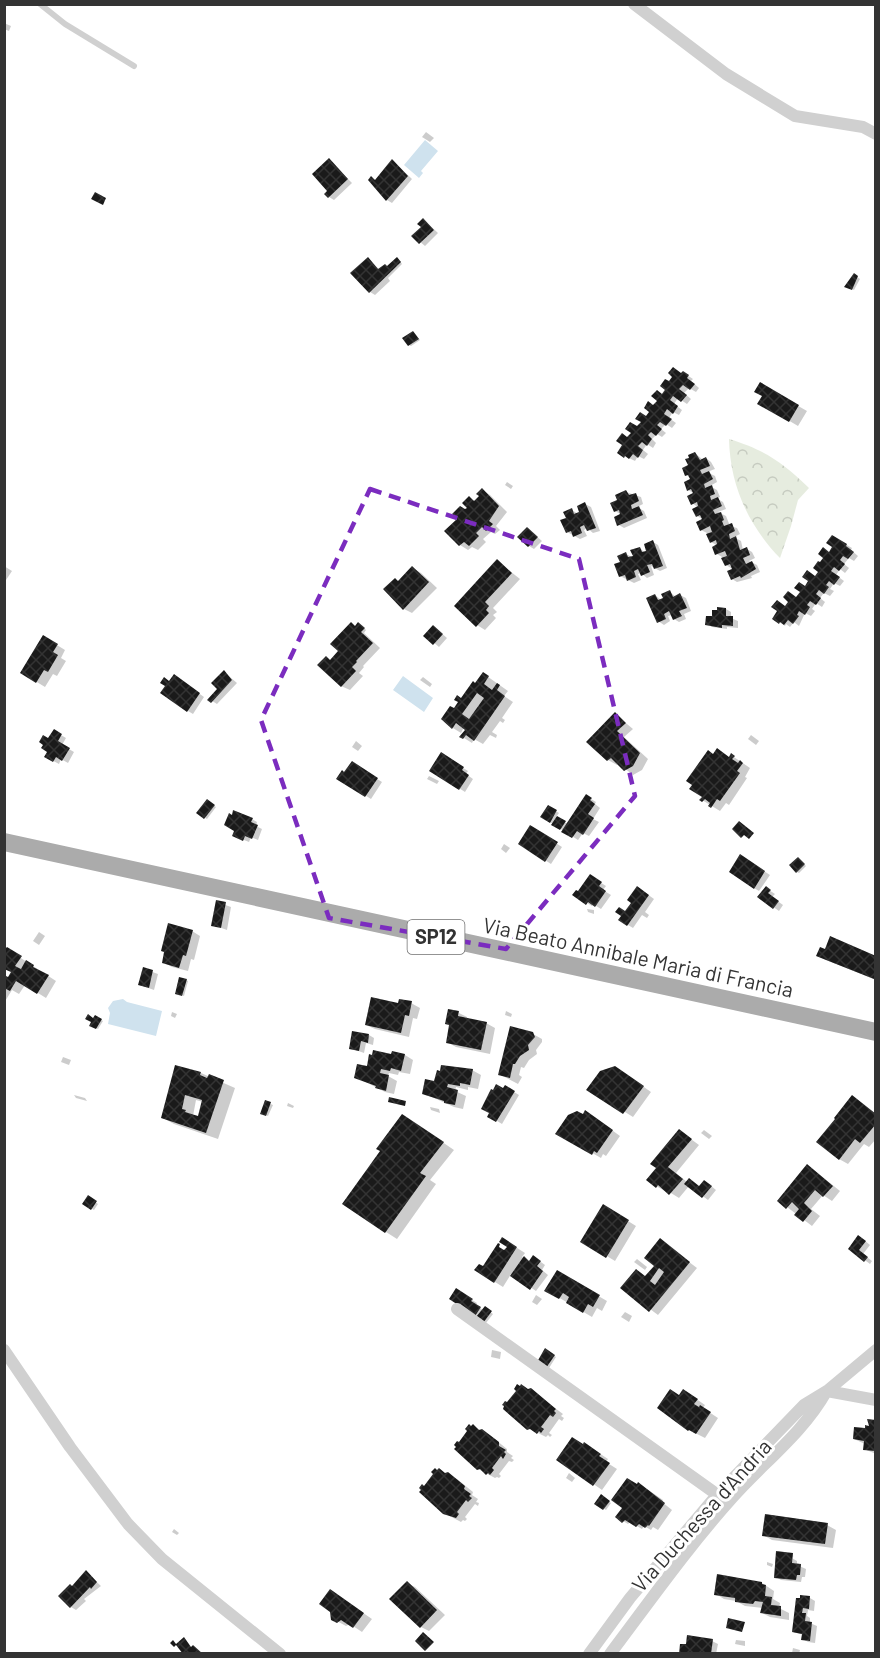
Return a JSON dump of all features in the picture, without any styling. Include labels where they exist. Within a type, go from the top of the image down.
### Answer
[{"type":"main road","name":"Via Beato Annibale Maria di Francia","points":[[4,842],[876,1032]]},
{"type":"street","points":[[634,4],[726,74],[795,116],[863,127],[876,134]]},
{"type":"street","points":[[457,1309],[716,1496],[729,1502]]},
{"type":"street","points":[[4,1350],[70,1447],[128,1524],[162,1559],[280,1653]]},
{"type":"street","name":"Via Duchessa d'Andria","points":[[589,1653],[630,1598],[716,1496],[804,1405],[827,1391],[876,1350]]},
{"type":"street","points":[[827,1391],[876,1400]]},
{"type":"street","name":"Via Duchessa d'Andria","points":[[610,1653],[729,1502],[816,1411],[827,1391]]},
{"type":"lane","points":[[40,4],[65,24],[134,66]]},
{"type":"highlighted area","points":[[370,489],[579,559],[635,796],[506,949],[329,918],[261,720]]},
{"type":"green space","points":[[729,439],[772,458],[809,488],[798,500],[780,558],[759,532],[743,503],[733,472]]},
{"type":"water","points":[[425,140],[438,151],[421,171],[423,173],[419,178],[404,165]]},
{"type":"water","points":[[403,676],[433,698],[424,712],[393,690]]},
{"type":"water","points":[[123,999],[162,1011],[156,1036],[108,1024],[110,1013],[108,1008],[113,1001]]},
{"type":"building","points":[[329,158],[348,179],[328,198],[324,194],[327,191],[312,174]]},
{"type":"building","points":[[392,159],[408,176],[386,201],[368,180],[371,176],[375,180]]},
{"type":"building","points":[[95,192],[106,198],[103,205],[91,199]]},
{"type":"building","points":[[423,218],[434,230],[419,244],[411,236],[421,227],[417,224]]},
{"type":"building","points":[[368,257],[378,269],[385,264],[387,266],[397,257],[401,262],[369,293],[350,273]]},
{"type":"building","points":[[854,273],[858,276],[852,290],[844,287]]},
{"type":"building","points":[[413,331],[419,339],[408,346],[402,338]]},
{"type":"building","points":[[673,367],[689,375],[687,378],[695,384],[690,390],[683,385],[679,389],[687,395],[681,402],[673,396],[670,400],[678,406],[673,414],[667,409],[664,414],[672,419],[666,426],[660,422],[657,425],[662,429],[656,436],[651,432],[648,435],[652,439],[647,446],[642,442],[638,446],[643,450],[638,458],[633,454],[629,459],[625,456],[624,458],[617,453],[622,445],[616,441],[622,433],[627,437],[631,433],[625,429],[630,422],[637,426],[641,422],[635,419],[640,412],[646,416],[649,412],[644,408],[648,401],[653,405],[657,401],[651,396],[657,390],[662,394],[665,390],[660,386],[665,379],[669,381],[672,377],[668,373]]},
{"type":"building","points":[[760,382],[799,405],[789,422],[757,404],[762,396],[754,392]]},
{"type":"building","points":[[695,452],[700,460],[706,457],[710,466],[700,470],[702,474],[709,471],[713,479],[704,484],[705,488],[712,485],[715,494],[710,496],[711,500],[718,497],[722,506],[713,510],[715,514],[721,512],[724,526],[732,523],[735,531],[729,534],[730,539],[736,536],[740,550],[747,547],[750,555],[743,558],[746,564],[752,561],[756,569],[741,578],[740,576],[731,580],[727,571],[732,569],[730,564],[725,566],[721,558],[727,556],[725,551],[715,555],[712,547],[717,544],[716,540],[710,543],[706,534],[712,532],[710,526],[700,531],[696,522],[702,519],[700,515],[696,517],[692,509],[698,506],[697,502],[691,505],[687,496],[693,493],[691,489],[687,491],[684,482],[690,479],[688,475],[685,476],[682,468],[688,465],[685,459],[689,458],[688,455]]},
{"type":"building","points":[[482,488],[499,506],[489,521],[493,524],[486,531],[482,527],[476,533],[479,536],[469,546],[464,542],[459,546],[444,531],[457,519],[452,514],[460,506],[467,508],[462,503],[469,496],[474,501],[479,496],[476,494]]},
{"type":"building","points":[[626,490],[629,495],[636,493],[639,501],[631,505],[632,509],[639,506],[643,515],[617,526],[614,517],[620,514],[619,510],[614,512],[610,503],[617,500],[615,495]]},
{"type":"building","points":[[585,502],[596,528],[587,531],[584,525],[580,527],[582,533],[573,537],[571,531],[566,533],[560,520],[566,518],[563,512],[572,508],[574,514],[579,512],[577,506]]},
{"type":"building","points":[[527,527],[538,537],[528,547],[517,537]]},
{"type":"building","points":[[832,535],[847,544],[846,546],[854,552],[848,559],[843,556],[840,560],[845,564],[839,571],[834,567],[831,571],[840,577],[834,585],[829,581],[826,585],[829,587],[824,594],[819,590],[816,594],[821,598],[816,605],[810,601],[807,605],[810,607],[805,615],[799,611],[797,615],[799,616],[793,624],[788,620],[784,625],[780,622],[779,624],[772,619],[777,611],[771,607],[777,600],[785,606],[788,602],[783,597],[788,591],[796,597],[800,592],[794,588],[799,582],[805,586],[808,581],[802,577],[807,570],[815,576],[818,572],[813,568],[823,558],[818,554],[823,547],[829,552],[832,547],[826,543]]},
{"type":"building","points":[[653,540],[663,566],[654,569],[652,564],[647,565],[650,572],[641,576],[638,569],[634,571],[636,577],[627,581],[625,575],[619,577],[614,564],[620,562],[617,556],[626,552],[628,557],[633,556],[630,550],[640,547],[642,552],[646,551],[644,544]]},
{"type":"building","points":[[497,559],[512,573],[485,602],[489,606],[486,610],[489,613],[476,627],[454,606]]},
{"type":"building","points":[[412,566],[429,582],[403,610],[383,589],[395,578],[398,581]]},
{"type":"building","points":[[670,590],[673,597],[680,593],[687,608],[679,611],[682,616],[673,620],[669,611],[664,614],[666,619],[657,623],[646,598],[655,594],[658,600],[663,598],[661,594]]},
{"type":"building","points":[[717,607],[726,608],[726,616],[733,616],[733,626],[722,625],[722,628],[705,625],[706,616],[712,616],[712,610],[717,610]]},
{"type":"building","points":[[351,622],[355,626],[358,622],[365,628],[361,632],[373,643],[356,661],[352,667],[356,671],[341,687],[317,665],[326,656],[330,660],[338,651],[330,644]]},
{"type":"building","points":[[433,625],[443,634],[433,645],[423,636]]},
{"type":"building","points":[[43,635],[58,644],[53,652],[58,655],[48,672],[44,670],[36,683],[20,673]]},
{"type":"building","points":[[224,670],[232,680],[211,703],[207,700],[217,689],[211,683]]},
{"type":"building","points":[[483,672],[489,676],[484,684],[492,690],[497,683],[500,685],[497,690],[505,696],[474,741],[466,735],[463,739],[459,737],[465,730],[456,723],[452,729],[441,719],[450,706],[454,708],[458,702],[454,700],[457,695],[461,698],[473,681],[475,683]],"holes":[[[477,693],[484,698],[469,719],[462,714]]]},
{"type":"building","points":[[174,674],[200,693],[187,712],[160,693],[165,686],[160,683],[164,677],[169,681]]},
{"type":"building","points":[[615,712],[626,723],[617,731],[640,753],[633,766],[624,771],[611,758],[607,761],[586,742]]},
{"type":"building","points":[[54,729],[62,734],[58,741],[70,748],[62,761],[56,757],[53,762],[44,757],[47,752],[41,748],[43,745],[39,742],[43,735],[48,738]]},
{"type":"building","points":[[717,748],[729,757],[731,753],[735,756],[732,759],[743,763],[737,771],[740,773],[720,801],[717,799],[711,808],[708,806],[710,803],[705,799],[702,802],[699,800],[702,797],[689,789],[692,785],[686,781],[708,750],[713,754]]},
{"type":"building","points":[[441,752],[464,767],[462,770],[469,775],[459,790],[429,771]]},
{"type":"building","points":[[352,761],[378,778],[365,797],[336,779]]},
{"type":"building","points":[[586,794],[595,804],[588,814],[594,818],[583,835],[577,831],[572,838],[561,832]]},
{"type":"building","points":[[207,799],[215,805],[204,819],[196,813]]},
{"type":"building","points":[[548,805],[557,810],[550,823],[540,817]]},
{"type":"building","points":[[233,810],[253,818],[251,822],[258,825],[252,839],[245,836],[243,841],[232,836],[234,831],[224,825],[229,813],[232,815]]},
{"type":"building","points":[[557,816],[566,821],[560,830],[551,825]]},
{"type":"building","points":[[739,821],[754,833],[749,839],[744,835],[741,838],[732,829]]},
{"type":"building","points":[[530,825],[558,842],[545,862],[518,844]]},
{"type":"building","points":[[740,854],[765,871],[754,889],[729,872]]},
{"type":"building","points":[[798,857],[805,864],[796,873],[789,865]]},
{"type":"building","points":[[590,874],[602,882],[599,886],[606,891],[595,907],[588,902],[586,905],[572,895],[576,890],[578,891]]},
{"type":"building","points":[[637,886],[649,895],[627,926],[618,920],[621,916],[615,912],[619,907],[625,911],[631,903],[627,900]]},
{"type":"building","points":[[766,886],[771,890],[768,893],[779,901],[773,909],[757,897]]},
{"type":"building","points":[[216,900],[226,902],[221,928],[211,926]]},
{"type":"building","points":[[168,923],[193,930],[186,956],[183,955],[179,968],[162,963],[164,952],[161,951]]},
{"type":"building","points":[[830,936],[876,956],[874,979],[816,956],[820,947],[825,949]]},
{"type":"building","points":[[7,947],[22,956],[15,966],[21,969],[26,960],[34,965],[33,967],[49,975],[37,994],[16,981],[10,991],[4,988],[4,975],[8,977],[11,972],[4,969],[4,950]]},
{"type":"building","points":[[143,967],[153,970],[149,988],[138,985]]},
{"type":"building","points":[[179,977],[187,979],[182,996],[175,994]]},
{"type":"building","points":[[371,997],[398,1003],[399,999],[412,1001],[409,1016],[405,1015],[401,1033],[365,1025]]},
{"type":"building","points":[[448,1009],[459,1011],[458,1016],[487,1022],[481,1050],[446,1043],[449,1025],[445,1024]]},
{"type":"building","points":[[88,1014],[93,1018],[95,1015],[102,1019],[96,1029],[89,1026],[91,1022],[85,1019]]},
{"type":"building","points":[[510,1026],[533,1032],[535,1037],[528,1045],[529,1050],[513,1064],[510,1078],[498,1075]]},
{"type":"building","points":[[352,1031],[369,1034],[368,1043],[361,1041],[359,1051],[349,1049]]},
{"type":"building","points":[[373,1050],[405,1054],[401,1071],[391,1068],[390,1071],[381,1069],[380,1073],[389,1075],[386,1091],[354,1078],[357,1064],[367,1066],[369,1054],[372,1055]]},
{"type":"building","points":[[175,1065],[201,1072],[200,1075],[207,1078],[209,1074],[224,1080],[206,1133],[161,1118]],"holes":[[[185,1095],[202,1100],[198,1116],[182,1109]]]},
{"type":"building","points":[[441,1065],[473,1069],[470,1085],[448,1084],[447,1087],[458,1090],[455,1105],[422,1094],[425,1079],[434,1081]]},
{"type":"building","points":[[615,1066],[644,1086],[623,1114],[586,1090],[600,1071]]},
{"type":"building","points":[[496,1084],[503,1088],[505,1085],[515,1091],[496,1122],[487,1117],[489,1113],[481,1109]]},
{"type":"building","points":[[852,1095],[876,1114],[876,1124],[860,1143],[855,1139],[839,1160],[816,1142]]},
{"type":"building","points":[[389,1097],[406,1101],[405,1106],[388,1102]]},
{"type":"building","points":[[265,1100],[271,1102],[266,1116],[260,1114]]},
{"type":"building","points":[[585,1110],[613,1130],[597,1153],[594,1151],[592,1155],[555,1134],[568,1115],[577,1111],[583,1114]]},
{"type":"building","points":[[402,1114],[444,1142],[420,1173],[426,1176],[385,1233],[342,1204],[380,1151],[376,1149]]},
{"type":"building","points":[[679,1129],[692,1139],[668,1167],[683,1179],[669,1195],[658,1185],[656,1188],[646,1180],[656,1168],[650,1164]]},
{"type":"building","points":[[807,1164],[833,1186],[823,1197],[815,1190],[804,1203],[812,1211],[803,1222],[794,1215],[799,1209],[792,1202],[786,1209],[777,1201]]},
{"type":"building","points":[[689,1178],[699,1186],[704,1180],[712,1186],[702,1198],[684,1184]]},
{"type":"building","points":[[88,1195],[97,1201],[91,1210],[82,1204]]},
{"type":"building","points":[[603,1204],[629,1220],[606,1258],[580,1242]]},
{"type":"building","points":[[858,1235],[866,1241],[859,1250],[868,1257],[864,1262],[848,1249]]},
{"type":"building","points":[[502,1237],[517,1247],[494,1283],[474,1270],[479,1264],[483,1266],[498,1243],[499,1247],[504,1250],[507,1247],[499,1242]]},
{"type":"building","points":[[660,1238],[690,1262],[649,1312],[620,1288],[636,1269],[645,1276],[654,1266],[644,1258]],"holes":[[[659,1268],[664,1272],[655,1285],[650,1281]]]},
{"type":"building","points":[[533,1255],[541,1261],[537,1266],[543,1271],[530,1290],[510,1276],[524,1256],[529,1261]]},
{"type":"building","points":[[557,1270],[600,1295],[593,1307],[588,1304],[583,1313],[566,1303],[569,1297],[563,1293],[559,1299],[544,1291]]},
{"type":"building","points":[[456,1288],[481,1307],[475,1316],[449,1299]]},
{"type":"building","points":[[485,1306],[492,1311],[483,1323],[476,1317]]},
{"type":"building","points":[[545,1348],[555,1355],[546,1368],[537,1362]]},
{"type":"building","points":[[517,1384],[531,1388],[556,1409],[553,1417],[550,1415],[541,1427],[544,1429],[541,1433],[539,1431],[537,1434],[530,1429],[527,1430],[503,1409],[502,1405],[516,1391],[514,1389]]},
{"type":"building","points":[[670,1389],[679,1395],[683,1389],[698,1399],[694,1404],[711,1412],[696,1434],[688,1431],[657,1408]]},
{"type":"building","points":[[867,1419],[876,1420],[876,1451],[863,1450],[864,1441],[853,1439],[854,1427],[869,1426]]},
{"type":"building","points":[[469,1424],[471,1426],[473,1424],[479,1430],[482,1429],[506,1450],[503,1459],[501,1456],[490,1475],[488,1473],[486,1475],[480,1469],[477,1470],[454,1449],[456,1447],[454,1445],[467,1431],[465,1429]]},
{"type":"building","points":[[572,1437],[583,1444],[584,1442],[610,1463],[593,1486],[556,1460]]},
{"type":"building","points":[[435,1468],[445,1473],[448,1472],[471,1494],[469,1496],[472,1498],[468,1502],[466,1500],[457,1512],[459,1514],[456,1518],[443,1514],[419,1492],[421,1490],[419,1488],[422,1484],[424,1486]]},
{"type":"building","points":[[627,1478],[637,1484],[638,1482],[665,1503],[649,1526],[645,1528],[639,1524],[636,1527],[625,1520],[622,1523],[615,1517],[622,1508],[611,1500]]},
{"type":"building","points":[[601,1494],[610,1501],[603,1510],[594,1504]]},
{"type":"building","points":[[765,1514],[828,1523],[825,1544],[762,1536]]},
{"type":"building","points":[[776,1551],[793,1553],[792,1563],[801,1564],[800,1575],[797,1575],[796,1580],[774,1578]]},
{"type":"building","points":[[86,1570],[97,1582],[70,1608],[58,1596],[70,1584],[72,1586]]},
{"type":"building","points":[[717,1574],[762,1582],[766,1585],[765,1596],[772,1597],[771,1605],[781,1606],[781,1616],[760,1613],[763,1602],[755,1601],[753,1604],[735,1602],[735,1598],[714,1595]]},
{"type":"building","points":[[407,1581],[437,1610],[420,1628],[389,1599]]},
{"type":"building","points":[[330,1589],[364,1613],[353,1628],[341,1620],[337,1623],[331,1620],[330,1612],[319,1604]]},
{"type":"building","points":[[800,1595],[810,1596],[809,1609],[803,1608],[802,1613],[806,1613],[805,1621],[812,1622],[810,1641],[801,1640],[802,1634],[792,1632],[796,1598],[800,1598]]},
{"type":"building","points":[[728,1618],[745,1622],[742,1632],[726,1628]]},
{"type":"building","points":[[423,1632],[434,1642],[425,1651],[415,1641]]},
{"type":"building","points":[[687,1635],[713,1639],[711,1654],[679,1654],[680,1644],[686,1644]]},
{"type":"building","points":[[184,1637],[191,1647],[193,1645],[203,1654],[183,1654],[176,1645],[174,1647],[170,1643],[173,1640],[176,1644]]}]
